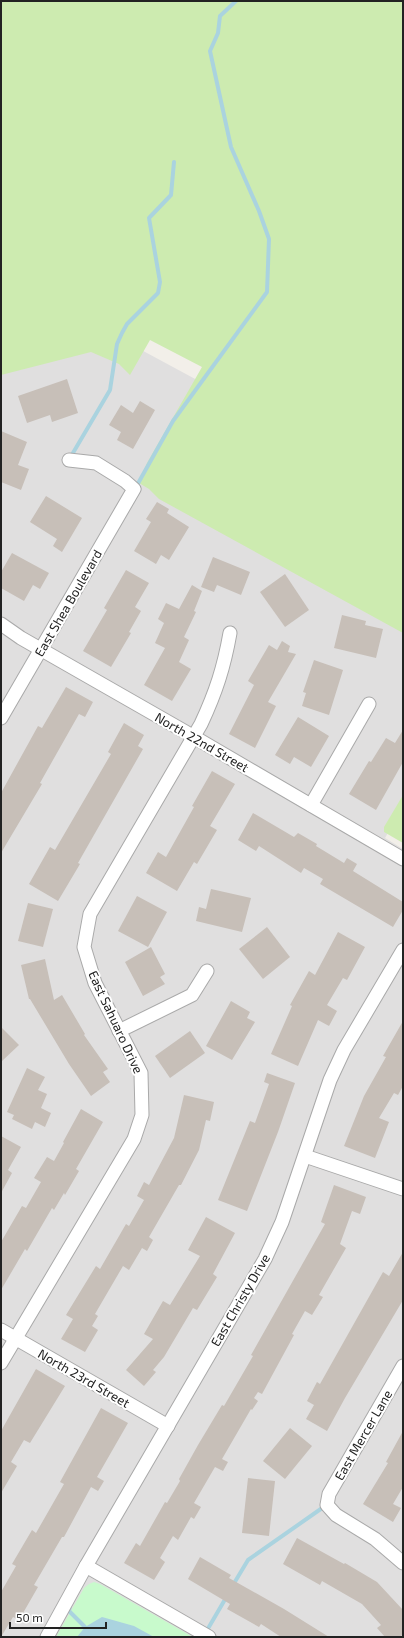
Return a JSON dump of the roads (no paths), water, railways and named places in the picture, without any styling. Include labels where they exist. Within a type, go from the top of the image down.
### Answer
[{"type":"street","name":"East Shea Boulevard","points":[[1,718],[134,489],[125,481],[96,463],[69,460]]},
{"type":"street","name":"North 22nd Street","points":[[1,624],[20,638],[193,736],[403,859]]},
{"type":"street","name":"East Sahuaro Drive","points":[[1,1363],[134,1139],[142,1115],[142,1073],[95,983],[84,947],[90,914],[214,698],[225,663],[230,633]]},
{"type":"street","points":[[311,805],[369,704]]},
{"type":"street","name":"East Christy Drive","points":[[47,1637],[86,1566],[265,1259],[282,1222],[330,1080],[344,1050],[403,950]]},
{"type":"street","points":[[119,1031],[192,995],[207,971]]},
{"type":"street","points":[[305,1156],[403,1189]]},
{"type":"street","name":"North 23rd Street","points":[[1,1330],[168,1426]]},
{"type":"street","name":"East Mercer Lane","points":[[403,1366],[329,1494],[327,1504],[336,1515],[375,1539],[403,1563]]},
{"type":"street","points":[[86,1566],[209,1637]]},
{"type":"water","points":[[102,1617],[134,1626],[154,1637],[77,1637],[85,1627]]},
{"type":"waterway","points":[[136,487],[173,421],[267,292],[269,239],[259,211],[231,147],[210,51],[218,33],[220,16],[236,1]]},
{"type":"waterway","points":[[70,458],[110,390],[117,344],[122,333],[127,324],[158,293],[160,282],[149,218],[171,195],[174,162]]},
{"type":"waterway","points":[[233,1585],[248,1560],[325,1506]]},
{"type":"waterway","points":[[206,1632],[227,1596]]},
{"type":"waterway","points":[[70,1606],[69,1611],[89,1630]]}]
